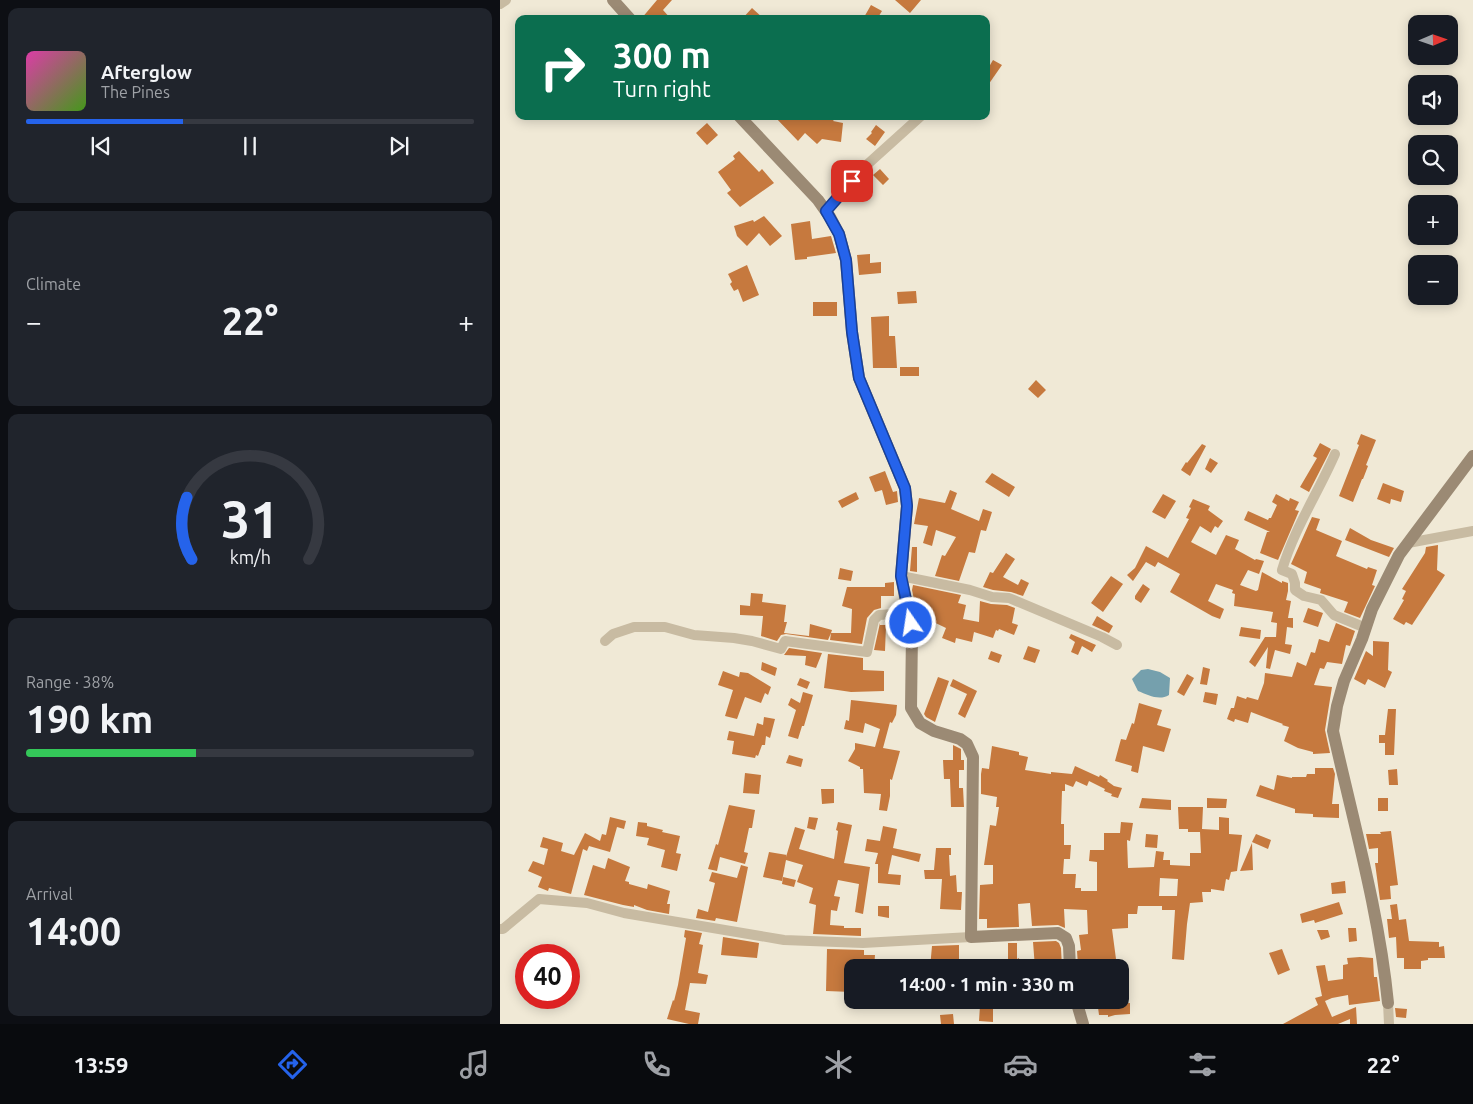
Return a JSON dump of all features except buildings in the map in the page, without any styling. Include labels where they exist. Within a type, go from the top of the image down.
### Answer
[{"type":"street","points":[[500,4],[506,0]]},
{"type":"street","points":[[614,0],[627,15]]},
{"type":"street","points":[[743,120],[818,200],[839,234],[846,260],[852,332],[859,378],[905,488],[907,506],[901,576],[912,633],[912,708],[920,723],[934,731],[960,739],[967,744],[973,757],[971,937]]},
{"type":"street","points":[[826,211],[860,171],[917,120]]},
{"type":"street","points":[[1335,454],[1323,482],[1296,532],[1282,570],[1292,574],[1295,590],[1304,596],[1321,600],[1334,615],[1366,628]]},
{"type":"street","points":[[1389,1024],[1385,970],[1376,921],[1333,731],[1344,681],[1380,592],[1399,555],[1473,456]]},
{"type":"street","points":[[1408,543],[1473,531]]},
{"type":"street","points":[[901,576],[970,590],[992,597],[1009,598],[1117,645]]},
{"type":"street","points":[[605,641],[613,634],[634,627],[665,627],[694,635],[743,639],[780,649],[785,640],[867,652],[874,620],[879,615],[909,613]]},
{"type":"street","points":[[500,929],[503,929],[539,899],[587,903],[624,913],[784,940],[863,943],[1058,933],[1066,938],[1069,946],[1070,959]]},
{"type":"street","points":[[1079,1009],[1083,1024]]},
{"type":"water","points":[[1148,669],[1160,672],[1170,678],[1169,695],[1157,697],[1138,691],[1132,679],[1141,670]]},
{"type":"route","points":[[852,181],[826,211],[839,234],[846,260],[847,288],[859,378],[905,488],[907,506],[901,576],[911,623]]}]
